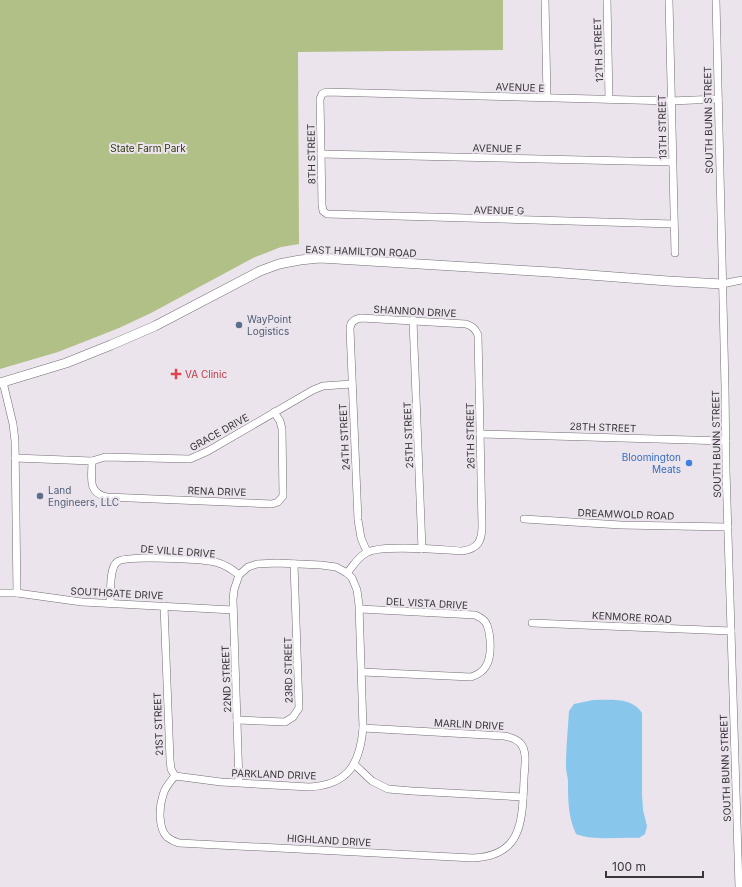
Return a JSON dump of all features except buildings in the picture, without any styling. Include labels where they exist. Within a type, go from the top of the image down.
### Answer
[{"type":"main road","name":"EAST HAMILTON ROAD","points":[[2,382],[106,348],[155,326],[260,271],[279,264],[300,260],[320,258],[370,260],[722,284]]},
{"type":"street","points":[[544,0],[547,98]]},
{"type":"street","name":"12TH STREET","points":[[607,0],[609,99]]},
{"type":"street","name":"13TH STREET","points":[[669,0],[675,253]]},
{"type":"street","name":"SOUTH BUNN STREET","points":[[716,0],[728,527],[739,887]]},
{"type":"street","name":"AVENUE E","points":[[322,93],[671,101],[718,99]]},
{"type":"street","name":"8TH STREET","points":[[322,93],[320,99],[322,205],[325,213]]},
{"type":"street","name":"AVENUE F","points":[[321,154],[672,162]]},
{"type":"street","name":"AVENUE G","points":[[325,213],[440,218],[674,224]]},
{"type":"street","points":[[722,284],[742,280]]},
{"type":"street","name":"SHANNON DRIVE","points":[[354,320],[361,318],[413,320],[466,324],[474,327]]},
{"type":"street","name":"24TH STREET","points":[[354,320],[350,329],[358,520],[361,538],[367,552]]},
{"type":"street","name":"25TH STREET","points":[[413,320],[422,549]]},
{"type":"street","name":"26TH STREET","points":[[422,549],[462,551],[473,548],[478,544],[482,537],[478,335],[474,327]]},
{"type":"street","points":[[2,382],[13,424],[15,441],[17,593]]},
{"type":"street","name":"GRACE DRIVE","points":[[16,458],[92,460],[105,456],[190,459],[208,452],[313,390],[323,386],[352,384]]},
{"type":"street","name":"RENA DRIVE","points":[[92,460],[92,485],[94,491],[99,495],[272,504],[278,502],[283,496],[283,438],[280,421],[274,412]]},
{"type":"street","name":"28TH STREET","points":[[480,434],[726,441]]},
{"type":"street","name":"DREAMWOLD ROAD","points":[[524,519],[621,525],[728,527]]},
{"type":"street","points":[[347,573],[367,552],[390,548],[422,549]]},
{"type":"street","name":"DE VILLE DRIVE","points":[[110,603],[112,569],[120,560],[135,558],[216,562],[232,570],[238,575]]},
{"type":"street","points":[[238,575],[248,567],[257,564],[277,563],[336,567],[347,573],[352,578],[357,590],[360,609],[364,728],[362,742],[354,764],[372,781],[388,789],[412,792],[523,797]]},
{"type":"street","name":"23RD STREET","points":[[237,720],[285,722],[293,717],[299,708],[294,564]]},
{"type":"street","name":"22ND STREET","points":[[238,575],[234,590],[233,610],[239,783]]},
{"type":"street","name":"SOUTHGATE DRIVE","points":[[0,593],[17,593],[61,600],[233,610]]},
{"type":"street","name":"21ST STREET","points":[[164,606],[170,760],[171,769],[175,776]]},
{"type":"street","name":"DEL VISTA DRIVE","points":[[360,609],[475,615],[483,620],[487,625],[489,639],[489,656],[487,664],[483,671],[476,676],[362,672]]},
{"type":"street","name":"KENMORE ROAD","points":[[532,623],[731,631]]},
{"type":"street","name":"MARLIN DRIVE","points":[[364,728],[504,736],[513,738],[521,744],[524,753],[522,814],[515,836],[506,847],[494,854]]},
{"type":"street","name":"PARKLAND DRIVE","points":[[175,776],[220,782],[317,786],[340,779],[354,764]]},
{"type":"street","name":"HIGHLAND DRIVE","points":[[175,776],[166,788],[162,800],[161,826],[166,836],[170,840],[179,843],[473,858],[494,854]]},
{"type":"green space","name":"State Farm Park","points":[[0,0],[503,0],[503,50],[298,52],[299,244],[281,247],[253,258],[151,313],[119,328],[58,352],[0,369]]},
{"type":"water","points":[[593,700],[620,700],[633,704],[642,713],[642,794],[643,810],[647,826],[645,834],[639,838],[583,836],[576,834],[573,828],[569,808],[566,767],[569,711],[574,704]]},
{"type":"place","name":"WayPoint Logistics","points":[[239,325]]},
{"type":"place","name":"VA Clinic","points":[[176,374]]},
{"type":"place","name":"Bloomington Meats","points":[[689,463]]},
{"type":"place","name":"Land Engineers, LLC","points":[[40,496]]}]
